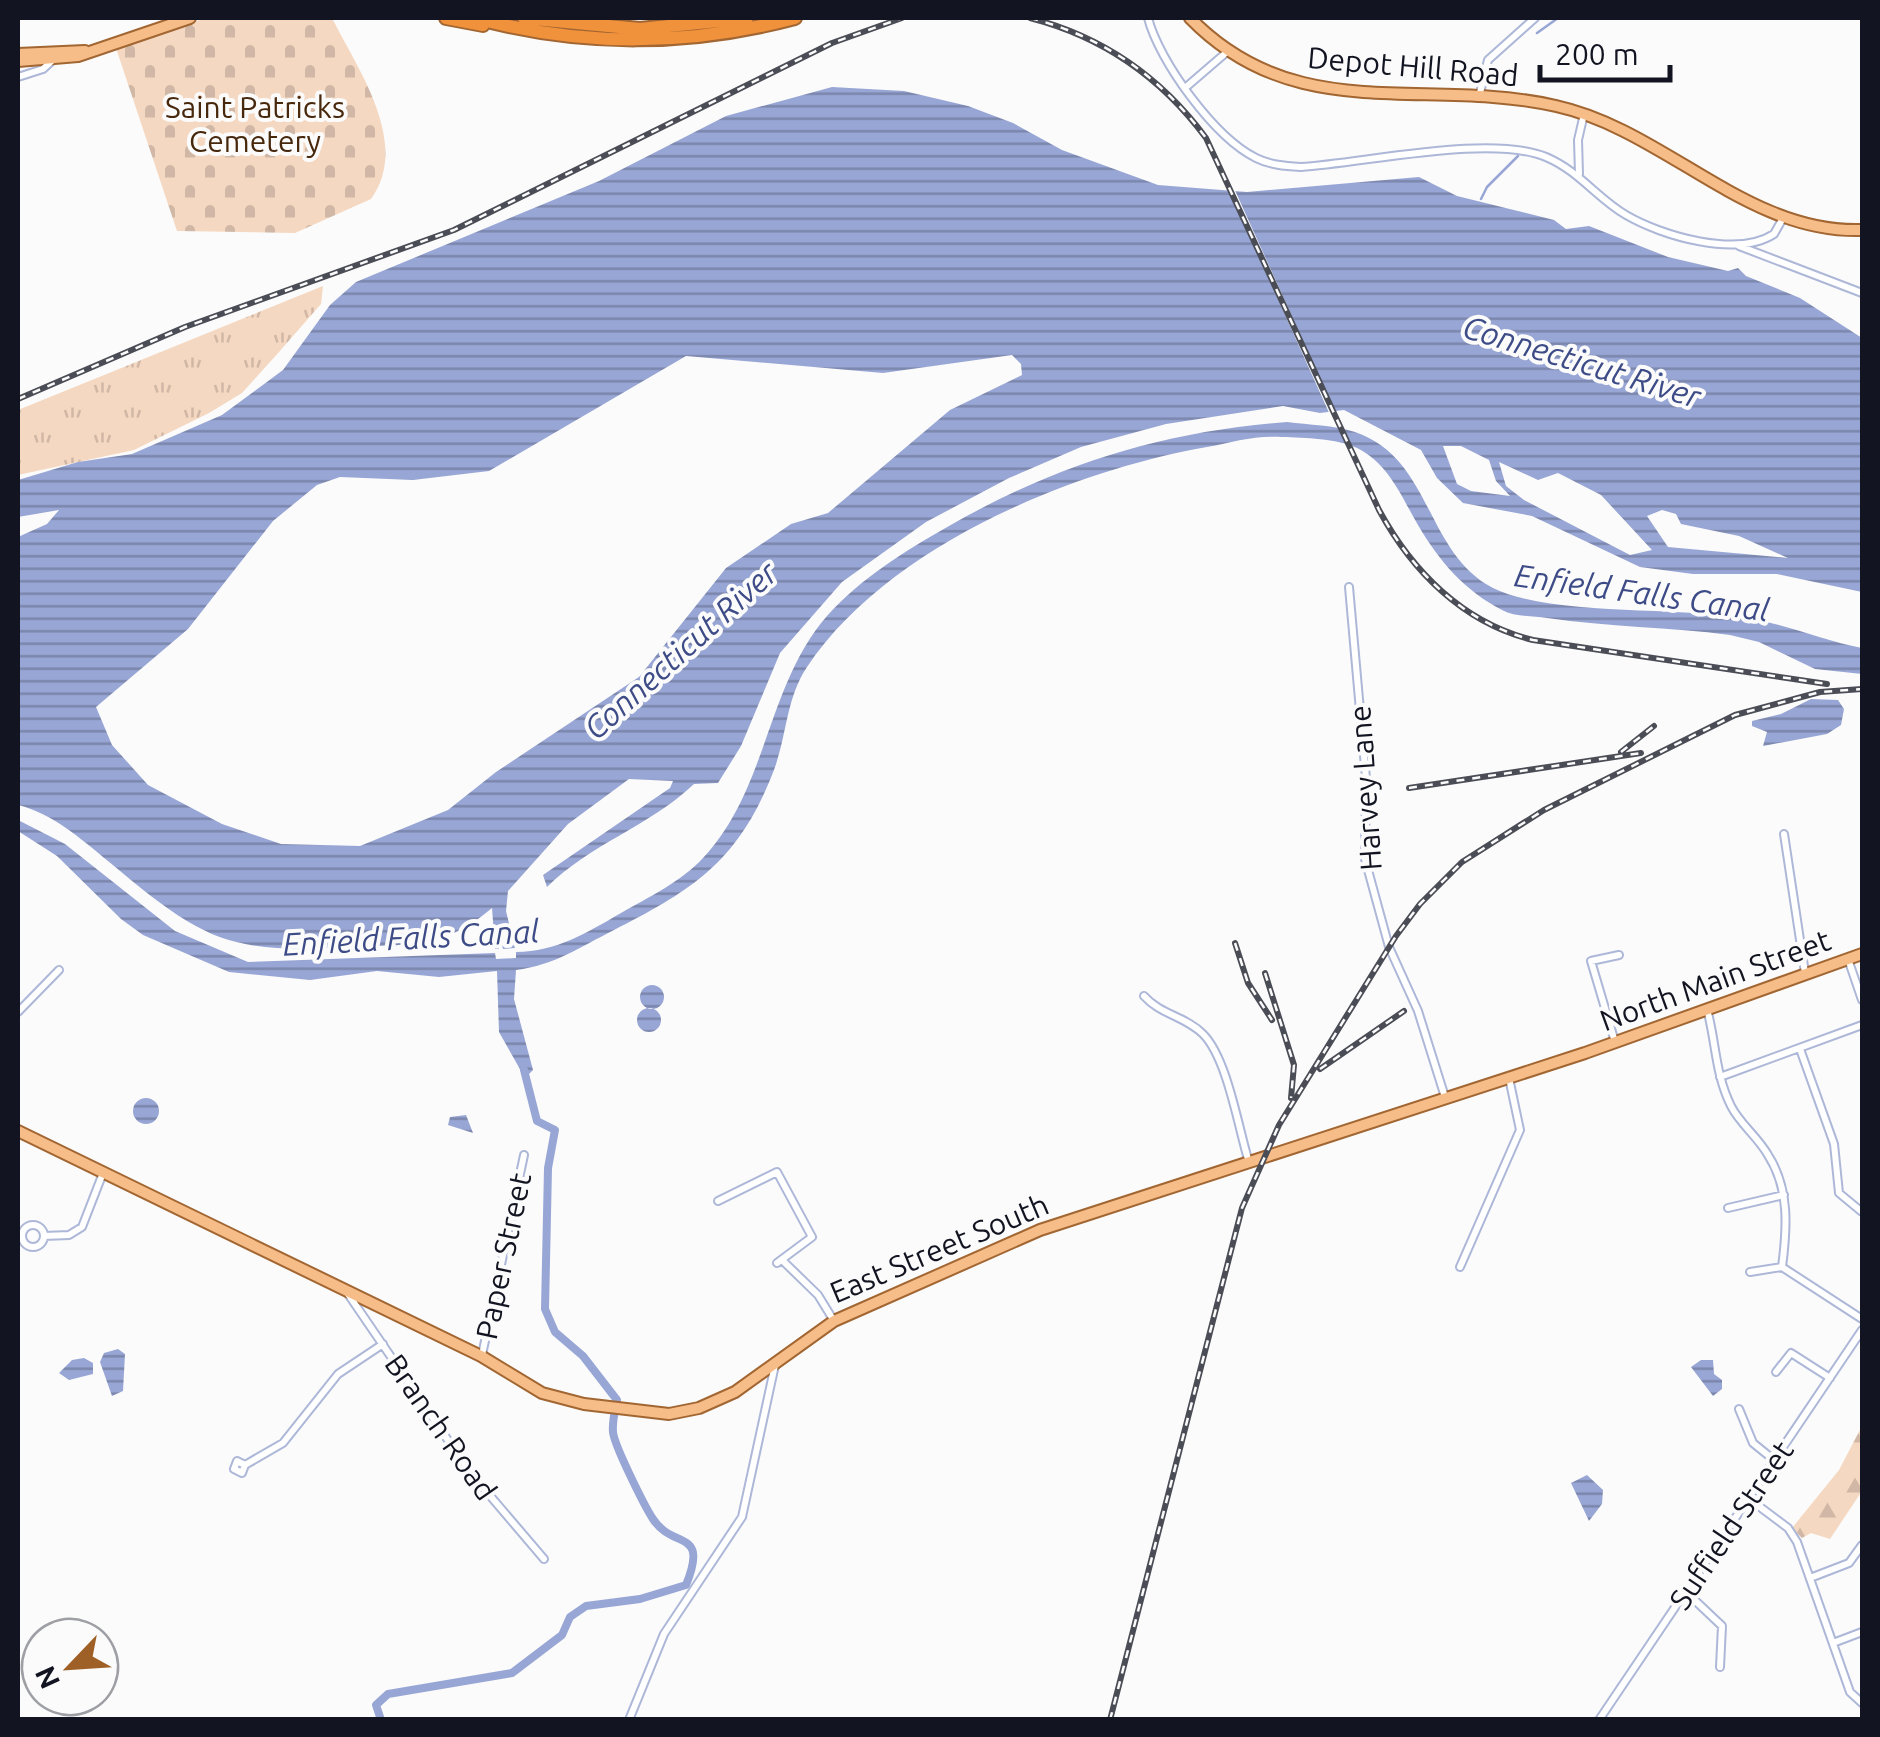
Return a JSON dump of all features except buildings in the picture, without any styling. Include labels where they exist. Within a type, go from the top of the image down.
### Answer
[{"type":"highway","points":[[446,18],[580,37],[658,40],[718,34],[795,18]]},
{"type":"highway","points":[[476,18],[509,26]]},
{"type":"highway","points":[[524,18],[640,28],[747,18]]},
{"type":"main road","points":[[18,57],[85,51],[190,18]]},
{"type":"main road","name":"Depot Hill Road","points":[[1190,18],[1228,51],[1264,71],[1304,86],[1529,101],[1584,114],[1783,218],[1821,228],[1862,230]]},
{"type":"main road","name":"North Main Street","points":[[1585,1053],[1862,954]]},
{"type":"main road","name":"East Street South","points":[[18,1130],[482,1356],[542,1393],[584,1404],[648,1413],[684,1412],[711,1404],[834,1320],[1040,1230],[1248,1159],[1585,1053]]},
{"type":"street","points":[[1148,18],[1154,44],[1185,88],[1240,147],[1274,166],[1342,164],[1495,148],[1542,156],[1579,174],[1611,204],[1641,222],[1738,245],[1862,293]]},
{"type":"street","points":[[1479,98],[1488,60],[1535,18]]},
{"type":"street","points":[[1185,88],[1228,51]]},
{"type":"street","points":[[18,78],[43,69],[54,55]]},
{"type":"street","points":[[1579,174],[1578,140],[1584,114]]},
{"type":"street","points":[[1738,245],[1768,238],[1783,218]]},
{"type":"street","name":"Harvey Lane","points":[[1349,587],[1366,778],[1366,859],[1389,947],[1418,1010],[1445,1097]]},
{"type":"street","points":[[1784,834],[1805,974]]},
{"type":"street","points":[[1615,1042],[1591,960],[1619,955]]},
{"type":"street","points":[[1848,959],[1862,1000]]},
{"type":"street","points":[[18,1012],[59,970]]},
{"type":"street","points":[[1144,996],[1164,1014],[1194,1026],[1212,1045],[1248,1159]]},
{"type":"street","points":[[1707,1010],[1720,1077],[1734,1111],[1770,1157],[1784,1195],[1782,1267]]},
{"type":"street","points":[[1720,1077],[1862,1025]]},
{"type":"street","points":[[1800,1049],[1834,1144],[1839,1193],[1862,1212]]},
{"type":"street","points":[[1460,1267],[1520,1130],[1509,1077]]},
{"type":"street","name":"Paper Street","points":[[482,1356],[524,1155]]},
{"type":"street","points":[[718,1201],[776,1171],[812,1236],[780,1261],[818,1295],[834,1320]]},
{"type":"street","points":[[44,1236],[69,1235],[82,1227],[103,1172]]},
{"type":"street","points":[[1728,1208],[1784,1195]]},
{"type":"street","points":[[1750,1272],[1782,1267],[1862,1319]]},
{"type":"street","name":"Branch Road","points":[[344,1289],[469,1471],[544,1559]]},
{"type":"street","name":"Suffield Street","points":[[1599,1720],[1862,1330]]},
{"type":"street","points":[[245,1464],[283,1444],[338,1374],[383,1344]]},
{"type":"street","points":[[1776,1372],[1791,1353],[1830,1378]]},
{"type":"street","points":[[629,1720],[658,1646],[742,1517],[775,1363]]},
{"type":"street","points":[[1739,1410],[1753,1443],[1774,1460]]},
{"type":"street","points":[[1748,1498],[1788,1528],[1850,1692],[1862,1704]]},
{"type":"street","points":[[1810,1578],[1849,1563],[1862,1544]]},
{"type":"street","points":[[1686,1592],[1722,1626],[1720,1667]]},
{"type":"street","points":[[1833,1642],[1862,1632]]},
{"type":"green space","name":"Saint Patricks Cemetery","points":[[206,18],[332,18],[366,83],[383,131],[382,177],[371,199],[295,233],[177,231],[116,48]]},
{"type":"green space","points":[[323,286],[321,304],[242,393],[134,450],[18,475],[18,410]]},
{"type":"green space","points":[[1862,1426],[1862,1491],[1830,1539],[1811,1533],[1802,1538],[1792,1528],[1839,1470]]},
{"type":"water","points":[[832,87],[904,91],[968,106],[1013,123],[1062,150],[1158,185],[1247,192],[1419,177],[1457,196],[1554,220],[1566,229],[1589,226],[1668,257],[1728,271],[1738,268],[1746,276],[1800,298],[1862,338],[1862,592],[1777,574],[1693,574],[1640,567],[1532,516],[1463,503],[1437,478],[1421,450],[1344,410],[1320,413],[1283,406],[1166,424],[1081,447],[1009,478],[926,522],[842,582],[780,653],[741,746],[718,783],[694,784],[547,887],[543,875],[670,788],[673,781],[629,779],[568,824],[508,891],[506,911],[515,948],[503,949],[498,930],[499,949],[495,949],[492,908],[445,937],[414,944],[277,948],[221,937],[170,910],[66,828],[18,805],[18,537],[47,524],[59,510],[18,517],[18,480],[78,462],[132,454],[222,415],[283,370],[330,305],[356,282],[599,181],[726,116]],"holes":[[[1012,355],[1021,364],[1022,375],[950,410],[828,513],[791,524],[726,568],[639,677],[496,772],[448,810],[360,846],[281,844],[222,824],[148,785],[112,745],[96,707],[188,629],[273,521],[317,485],[340,477],[413,480],[489,471],[686,356],[883,373]],[[1443,446],[1461,446],[1489,460],[1496,481],[1510,496],[1471,491],[1457,484]],[[1499,462],[1538,480],[1558,473],[1601,495],[1652,550],[1630,555],[1524,500],[1506,486]],[[1662,510],[1676,514],[1681,524],[1739,536],[1788,558],[1668,547],[1647,516]]]},
{"type":"water","points":[[1287,422],[1347,430],[1380,445],[1415,484],[1454,553],[1493,588],[1549,603],[1722,615],[1765,622],[1862,648],[1862,674],[1815,669],[1759,642],[1730,635],[1507,612],[1476,594],[1444,563],[1378,463],[1340,442],[1253,438],[1154,458],[1041,496],[986,521],[884,585],[842,624],[800,680],[772,775],[759,805],[728,851],[710,870],[667,901],[555,960],[516,970],[514,999],[533,1070],[525,1078],[499,1032],[497,971],[439,977],[377,971],[310,980],[229,972],[143,935],[121,919],[57,856],[18,831],[18,820],[65,844],[175,931],[248,962],[495,953],[496,959],[516,958],[516,952],[558,945],[665,888],[703,858],[741,801],[791,674],[807,644],[840,602],[884,566],[989,504],[1070,469],[1197,433]]},
{"type":"water","points":[[1811,699],[1838,700],[1844,709],[1841,725],[1827,734],[1763,746],[1767,732],[1752,726],[1752,721],[1781,714]]},
{"type":"water","points":[[652,985],[664,997],[652,1009],[640,997]]},
{"type":"water","points":[[649,1008],[661,1020],[649,1032],[637,1020]]},
{"type":"water","points":[[146,1098],[155,1102],[159,1111],[155,1120],[146,1124],[137,1120],[133,1111],[137,1102]]},
{"type":"water","points":[[466,1115],[473,1133],[448,1125],[450,1117]]},
{"type":"water","points":[[118,1349],[125,1354],[123,1391],[112,1396],[100,1362],[104,1353]]},
{"type":"water","points":[[84,1358],[93,1363],[93,1374],[69,1380],[59,1373],[72,1360]]},
{"type":"water","points":[[1701,1360],[1713,1360],[1714,1374],[1722,1380],[1722,1389],[1713,1396],[1691,1367]]},
{"type":"water","points":[[1587,1475],[1603,1490],[1602,1504],[1589,1521],[1571,1483]]},
{"type":"pier","points":[[1227,186],[1233,186],[1337,416],[1331,417]]},
{"type":"waterway","points":[[1537,33],[1558,18]]},
{"type":"waterway","points":[[1481,199],[1487,187],[1518,156]]},
{"type":"waterway","points":[[381,1720],[376,1705],[388,1694],[512,1673],[562,1635],[570,1617],[586,1606],[640,1599],[686,1585],[692,1567],[691,1547],[653,1519],[624,1462],[613,1432],[617,1400],[583,1356],[555,1332],[545,1309],[548,1168],[555,1130],[537,1121],[524,1070]]},
{"type":"railway","points":[[18,399],[185,327],[454,230],[832,43],[902,18]]},
{"type":"railway","points":[[1030,18],[1082,36],[1129,62],[1170,96],[1206,138],[1379,510],[1407,554],[1442,592],[1484,621],[1533,640],[1827,684]]},
{"type":"railway","points":[[1110,1720],[1242,1208],[1279,1125],[1396,936],[1420,904],[1462,862],[1544,810],[1735,715],[1820,692],[1862,689]]},
{"type":"railway","points":[[1621,752],[1654,726]]},
{"type":"railway","points":[[1409,788],[1641,753]]},
{"type":"railway","points":[[1235,943],[1248,983],[1272,1020]]},
{"type":"railway","points":[[1265,973],[1294,1065],[1291,1098]]},
{"type":"railway","points":[[1320,1069],[1404,1011]]},
{"type":"water label","name":"Connecticut River","points":[[1582,361]]},
{"type":"water label","name":"Enfield Falls Canal","points":[[1642,592]]},
{"type":"water label","name":"Connecticut River","points":[[680,650]]},
{"type":"water label","name":"Enfield Falls Canal","points":[[411,937]]}]
